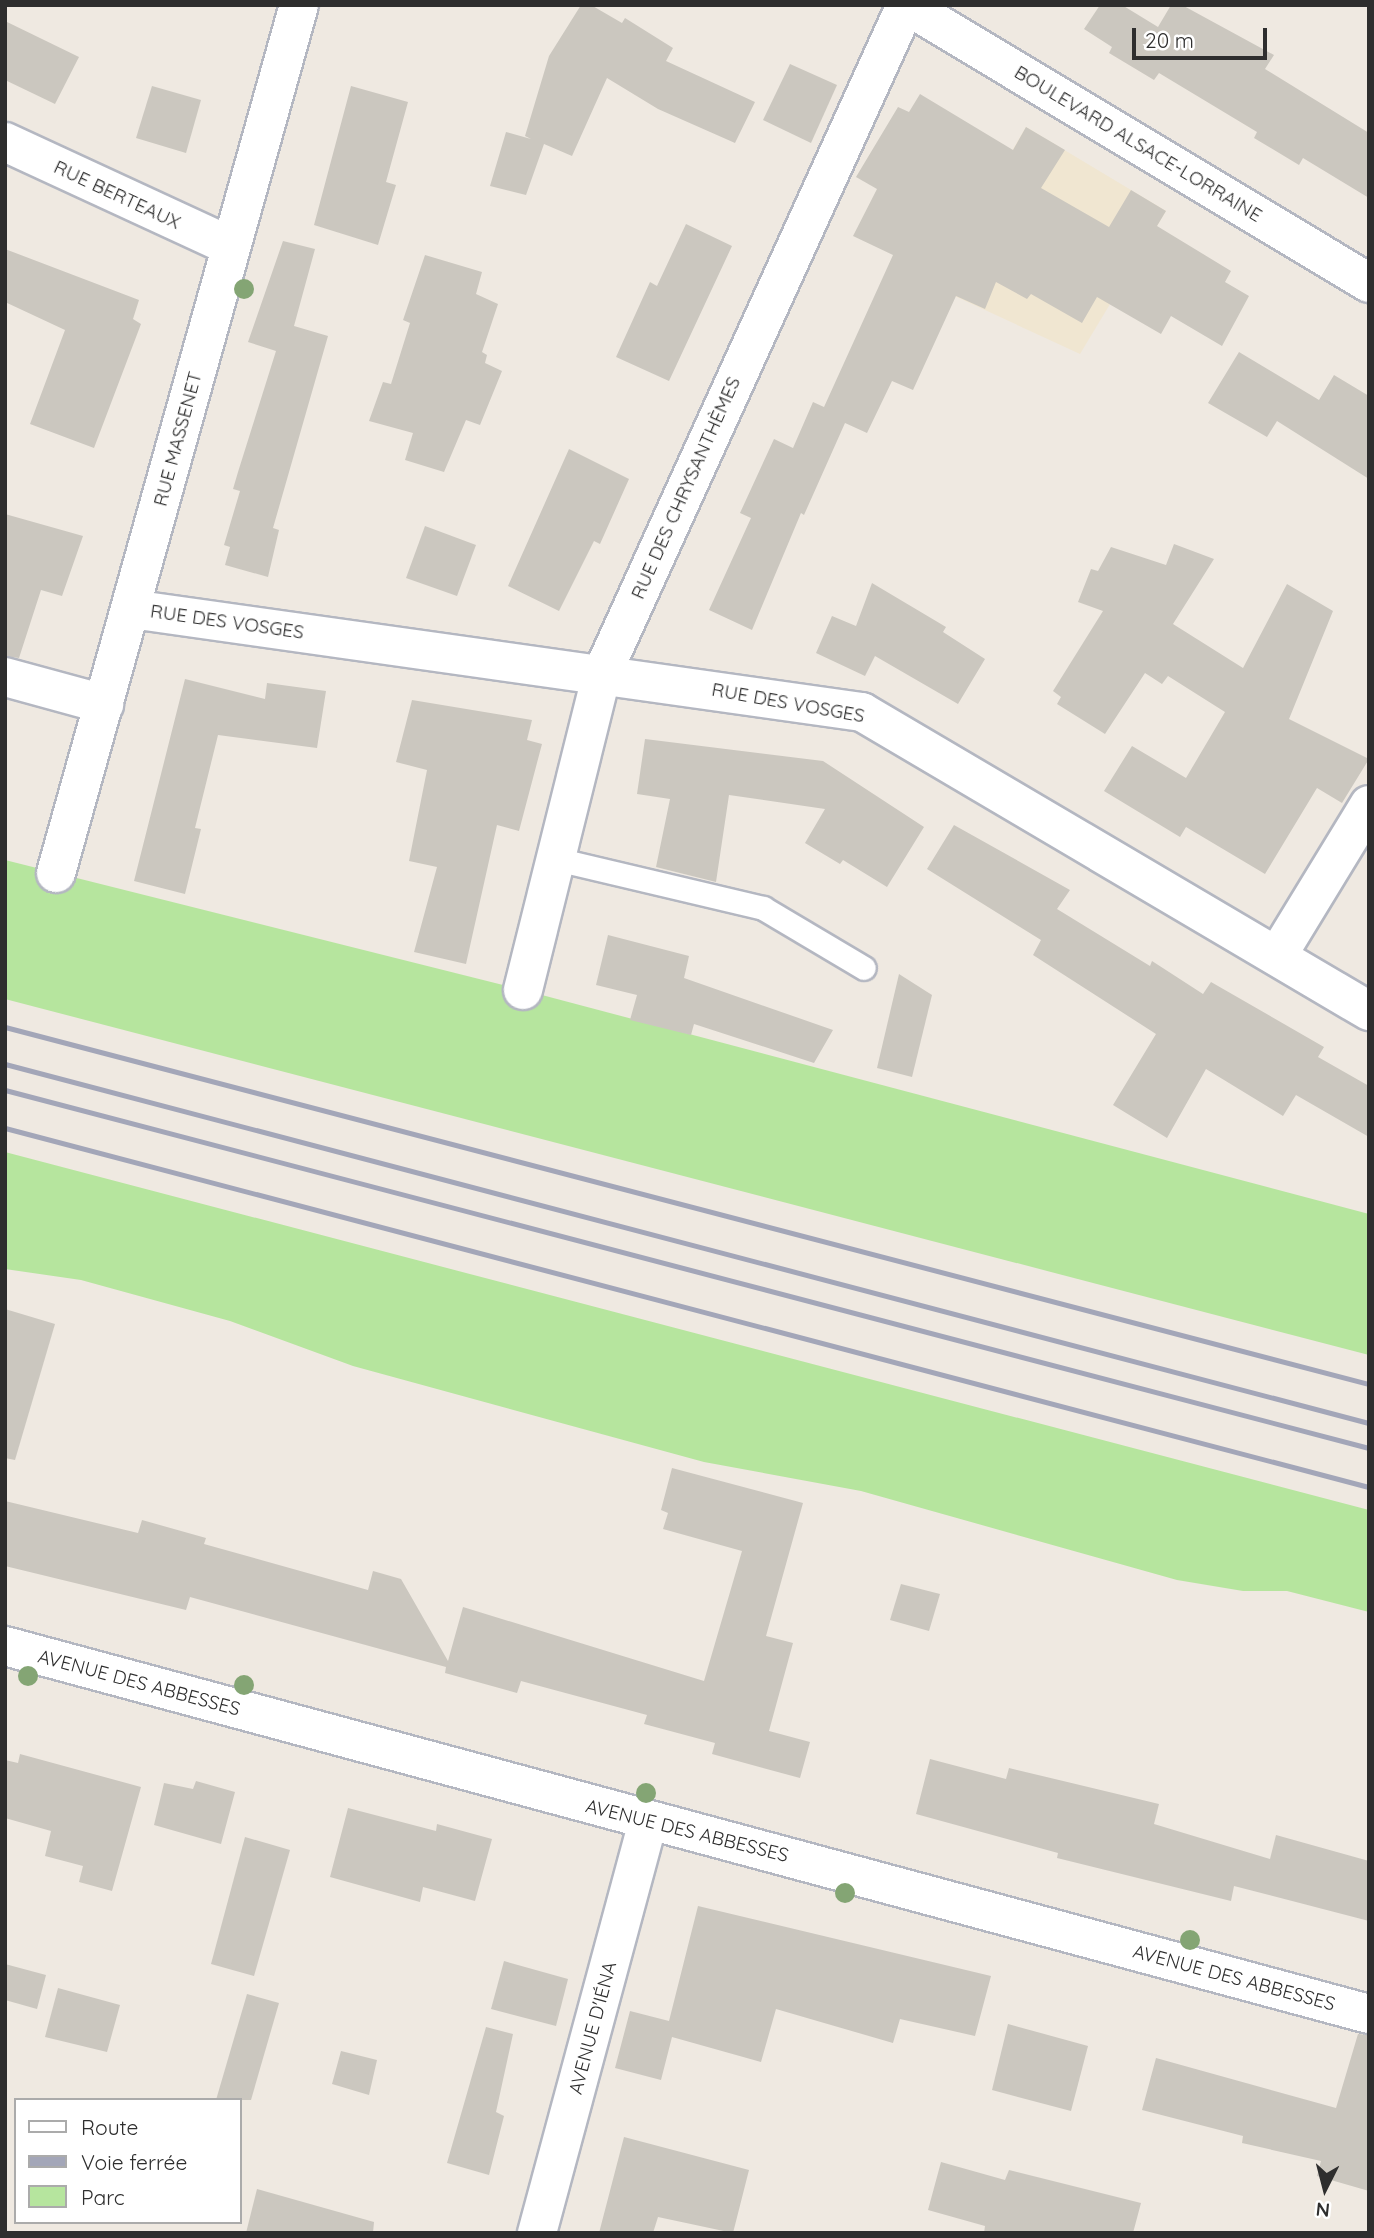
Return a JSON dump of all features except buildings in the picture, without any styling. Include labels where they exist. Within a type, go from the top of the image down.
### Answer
[{"type":"street","name":"RUE MASSENET","points":[[56,873],[299,5]]},
{"type":"street","name":"BOULEVARD ALSACE-LORRAINE","points":[[906,5],[1369,283]]},
{"type":"street","name":"RUE DES CHRYSANTHÈMES","points":[[523,990],[602,674],[906,5]]},
{"type":"street","name":"RUE BERTEAUX","points":[[5,142],[230,246]]},
{"type":"street","name":"RUE DES VOSGES","points":[[131,609],[862,712],[1369,1011]]},
{"type":"street","points":[[5,677],[104,704]]},
{"type":"street","points":[[1277,956],[1369,805]]},
{"type":"street","name":"AVENUE DES ABBESSES","points":[[5,1646],[648,1823],[1369,2014]]},
{"type":"street","name":"AVENUE D'IÉNA","points":[[537,2233],[648,1823]]},
{"type":"lane","points":[[556,859],[762,908],[864,968]]},
{"type":"shaded area","points":[[1026,127],[1166,211],[1080,354],[933,286]]},
{"type":"green space","points":[[5,860],[523,990],[1369,1214],[1369,1355],[5,999]]},
{"type":"green space","points":[[5,1152],[1369,1510],[1369,1612],[1287,1591],[1243,1591],[1177,1580],[861,1491],[704,1462],[353,1366],[230,1321],[81,1280],[5,1269]]},
{"type":"railway","points":[[5,1027],[1369,1384]]},
{"type":"railway","points":[[5,1064],[1369,1423]]},
{"type":"railway","points":[[5,1090],[1369,1448]]},
{"type":"railway","points":[[5,1128],[1369,1487]]}]
